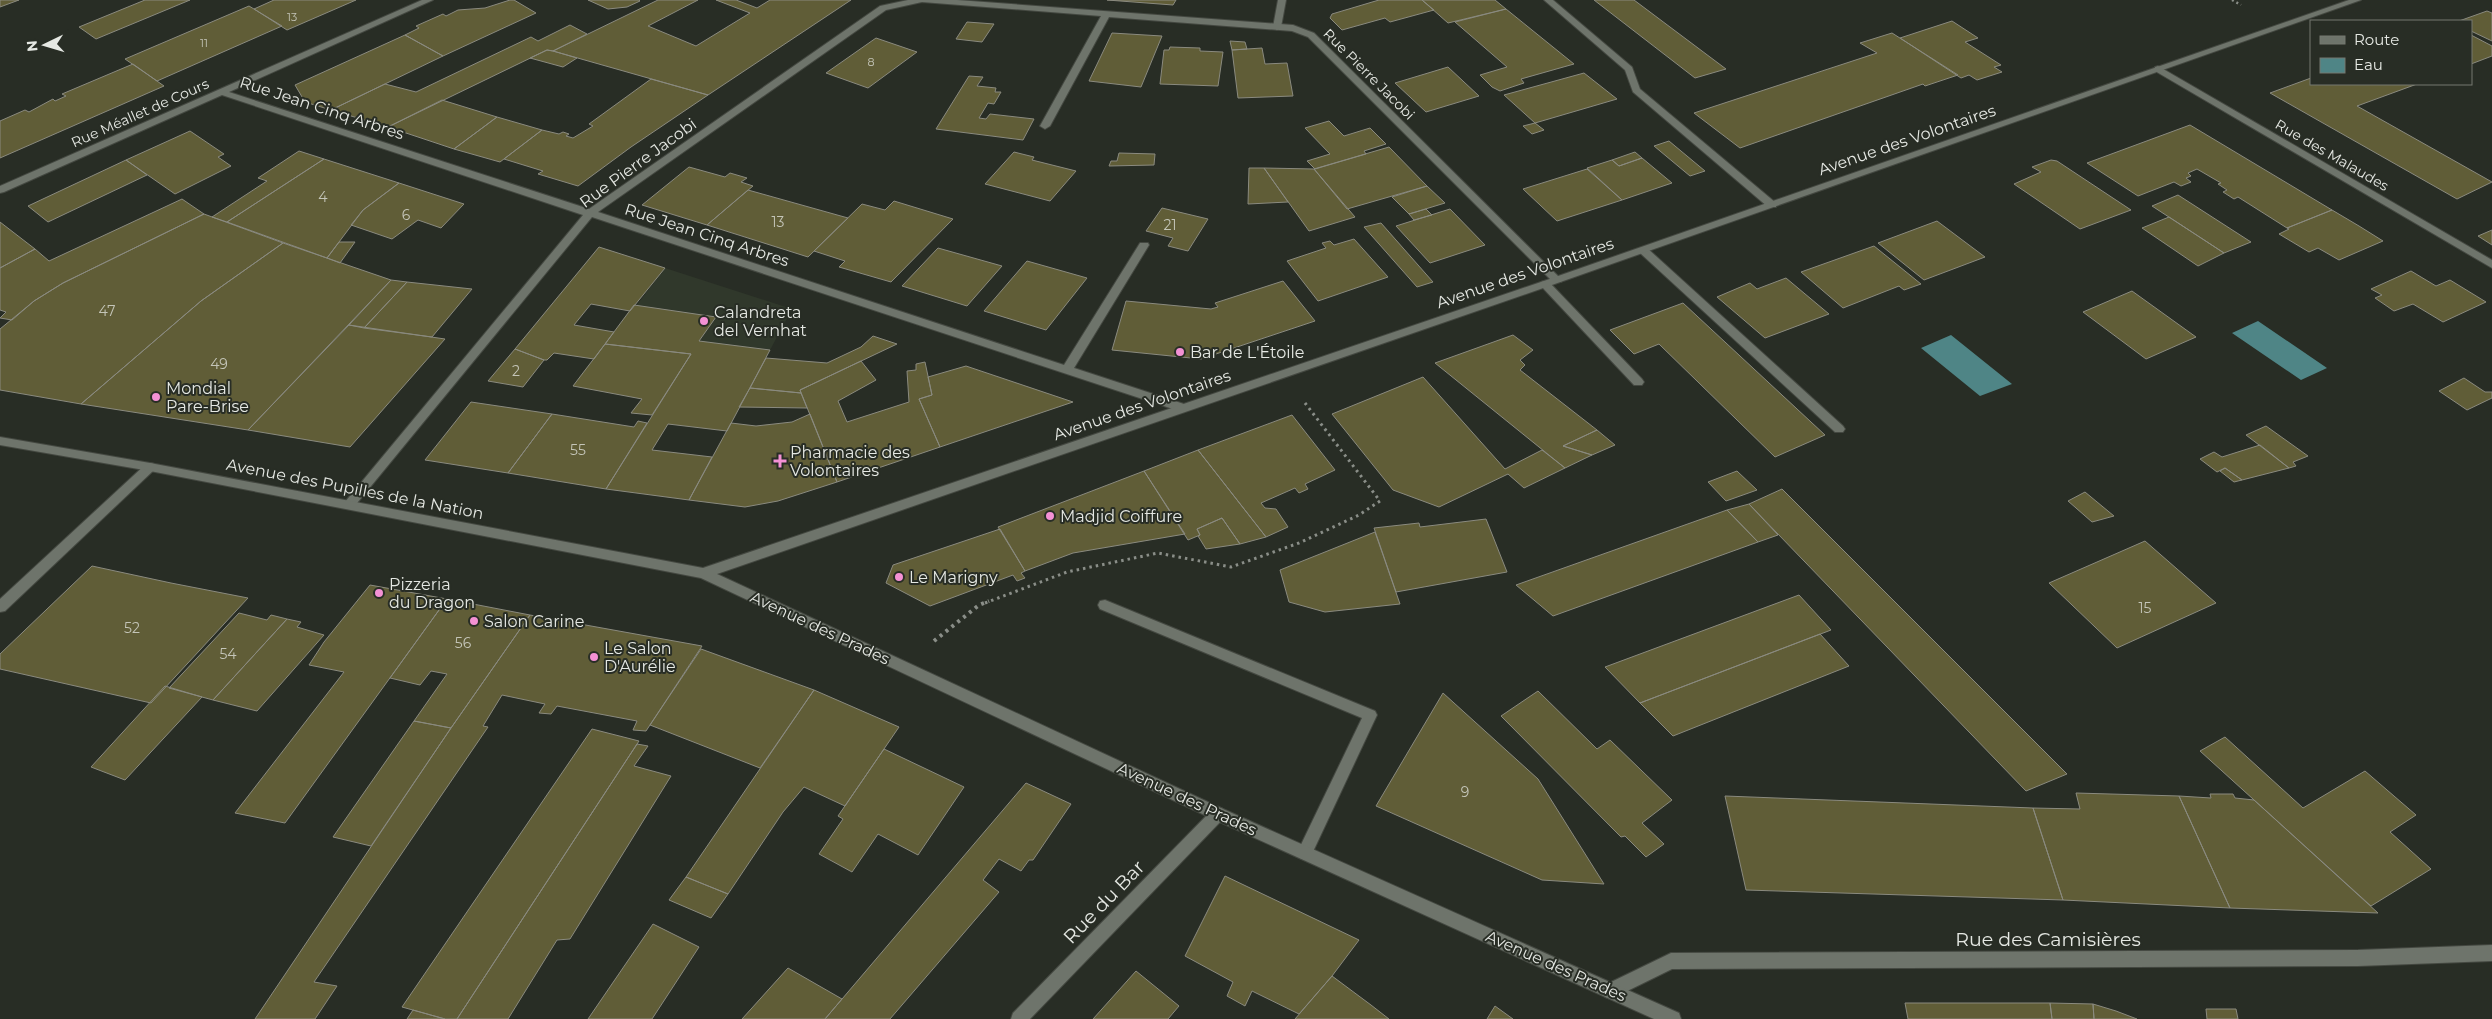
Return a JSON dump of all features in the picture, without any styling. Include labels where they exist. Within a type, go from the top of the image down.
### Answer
[{"type":"street","name":"Rue Méallet de Cours","points":[[0,190],[429,0]]},
{"type":"street","name":"Rue Pierre Jacobi","points":[[350,505],[590,213],[883,8],[921,0],[1293,28],[1311,36],[1556,280]]},
{"type":"street","points":[[1277,27],[1282,0]]},
{"type":"street","points":[[1548,0],[1629,69],[1636,90],[1772,205]]},
{"type":"street","name":"Avenue des Volontaires","points":[[703,573],[1545,284],[2158,68],[2357,0]]},
{"type":"street","points":[[1045,126],[1106,14]]},
{"type":"street","name":"Rue des Malaudes","points":[[2158,68],[2492,265]]},
{"type":"street","name":"Rue Jean Cinq Arbres","points":[[221,92],[1183,408]]},
{"type":"street","points":[[1067,370],[1144,245]]},
{"type":"street","points":[[1643,250],[1839,429]]},
{"type":"street","points":[[1545,284],[1638,382]]},
{"type":"street","name":"Avenue des Pupilles de la Nation","points":[[0,441],[150,466],[703,573]]},
{"type":"street","points":[[0,607],[150,466]]},
{"type":"street","name":"Avenue des Prades","points":[[703,573],[1218,814],[1673,1019]]},
{"type":"street","points":[[1105,605],[1370,715],[1305,853]]},
{"type":"street","name":"Rue du Bar","points":[[1019,1019],[1218,814]]},
{"type":"street","name":"Rue des Camisières","points":[[1611,991],[1671,961],[2358,958],[2492,953]]},
{"type":"path","points":[[902,666],[979,605],[1067,572],[1158,554],[1231,567],[1299,543],[1359,515],[1380,501],[1281,375]]},
{"type":"shaded area","name":"Calandreta del Vernhat","points":[[665,268],[792,309],[748,391],[672,383],[690,354],[636,306]]},
{"type":"water","points":[[2258,321],[2327,368],[2301,380],[2232,333]]},
{"type":"water","points":[[1951,335],[2012,384],[1980,396],[1921,348]]},
{"type":"building","points":[[0,0],[19,0],[0,7]]},
{"type":"building","points":[[145,0],[190,0],[96,39],[79,27]]},
{"type":"building","points":[[274,0],[356,0],[287,30],[254,9]]},
{"type":"building","points":[[514,0],[536,13],[443,56],[405,35],[419,28],[416,26],[443,14],[446,16],[458,10],[485,8]]},
{"type":"building","points":[[588,0],[640,1],[627,7],[608,9]]},
{"type":"building","points":[[658,0],[698,0],[648,26],[696,46],[750,13],[716,0],[736,0],[757,8],[770,0],[851,0],[708,95],[553,51]]},
{"type":"building","points":[[1107,0],[1176,0],[1173,5]]},
{"type":"building","points":[[1379,0],[1422,0],[1434,10],[1390,22],[1385,18],[1342,30],[1330,18],[1332,14]]},
{"type":"building","points":[[1422,0],[1495,0],[1506,9],[1448,23]]},
{"type":"building","points":[[1594,0],[1634,0],[1726,69],[1695,78]]},
{"type":"building","points":[[249,6],[282,26],[157,81],[125,59]]},
{"type":"building","points":[[1506,9],[1574,64],[1521,79],[1524,83],[1500,91],[1492,87],[1480,75],[1507,67],[1455,22]]},
{"type":"building","points":[[2487,11],[2492,13],[2492,41],[2472,31],[2472,20],[2462,20]]},
{"type":"building","points":[[1952,21],[1978,38],[1965,42],[2001,65],[1994,67],[2002,72],[1977,80],[1969,75],[1961,78],[1900,38]]},
{"type":"building","points":[[967,22],[994,24],[982,42],[956,39]]},
{"type":"building","points":[[570,25],[587,34],[553,51],[547,50],[388,127],[331,110],[385,84],[416,92],[531,37],[538,41]]},
{"type":"building","points":[[1112,33],[1162,36],[1141,87],[1089,81]]},
{"type":"building","points":[[1892,33],[1958,75],[1925,86],[1923,84],[1740,148],[1694,113],[1877,53],[1860,43]]},
{"type":"building","points":[[405,35],[443,56],[331,110],[305,102],[295,85]]},
{"type":"building","points":[[2472,36],[2492,46],[2492,56],[2472,64]]},
{"type":"building","points":[[876,38],[917,52],[868,88],[826,73]]},
{"type":"building","points":[[1230,41],[1245,42],[1247,49],[1232,50]]},
{"type":"building","points":[[1170,47],[1200,48],[1200,51],[1223,52],[1218,86],[1160,84],[1164,50],[1169,50]]},
{"type":"building","points":[[1262,48],[1265,64],[1287,63],[1293,96],[1238,98],[1232,50]]},
{"type":"building","points":[[547,50],[577,58],[563,67],[530,58]]},
{"type":"building","points":[[133,64],[164,86],[0,158],[0,121],[25,110],[29,112],[53,99],[55,101],[66,96],[62,94]]},
{"type":"building","points":[[1448,67],[1479,96],[1426,112],[1395,83]]},
{"type":"building","points":[[1584,73],[1617,99],[1535,123],[1504,95]]},
{"type":"building","points":[[969,76],[983,77],[977,86],[996,88],[995,92],[1001,92],[994,104],[988,103],[979,118],[986,119],[990,114],[1034,119],[1023,140],[936,129]]},
{"type":"building","points":[[2310,78],[2310,85],[2414,85],[2357,106],[2492,182],[2457,199],[2270,93]]},
{"type":"building","points":[[651,79],[708,95],[631,147],[578,186],[538,174],[543,171],[504,159],[542,130],[559,134],[563,132],[569,134],[566,136],[573,138],[593,126],[589,124]]},
{"type":"building","points":[[442,100],[497,117],[454,149],[388,127]]},
{"type":"building","points":[[497,117],[542,130],[500,162],[454,149]]},
{"type":"building","points":[[1329,121],[1344,136],[1370,128],[1386,144],[1364,151],[1366,154],[1315,169],[1307,161],[1330,154],[1305,128]]},
{"type":"building","points":[[1535,123],[1544,130],[1532,134],[1523,126]]},
{"type":"building","points":[[2190,125],[2332,210],[2287,228],[2238,197],[2234,199],[2223,192],[2227,190],[2218,184],[2221,183],[2197,169],[2188,173],[2191,176],[2186,178],[2191,182],[2181,186],[2174,182],[2138,196],[2087,163]]},
{"type":"building","points":[[190,131],[224,154],[218,157],[231,166],[175,194],[126,160]]},
{"type":"building","points":[[1669,141],[1705,171],[1690,176],[1654,146]]},
{"type":"building","points":[[1389,147],[1427,186],[1347,209],[1314,169]]},
{"type":"building","points":[[299,151],[324,159],[227,222],[212,217],[267,181],[258,178]]},
{"type":"building","points":[[1014,152],[1034,157],[1032,160],[1076,171],[1050,201],[985,184]]},
{"type":"building","points":[[1635,152],[1642,158],[1619,166],[1612,160]]},
{"type":"building","points":[[1119,153],[1155,154],[1154,165],[1109,166],[1111,161],[1117,161]]},
{"type":"building","points":[[1642,158],[1672,183],[1622,200],[1587,168],[1612,160],[1619,166]]},
{"type":"building","points":[[324,159],[399,183],[363,210],[327,258],[227,222]]},
{"type":"building","points":[[126,160],[147,175],[48,222],[28,206]]},
{"type":"building","points":[[2051,160],[2057,161],[2131,210],[2080,229],[2014,184],[2041,172],[2032,167]]},
{"type":"building","points":[[689,167],[725,177],[730,173],[747,178],[741,182],[753,186],[707,225],[642,205]]},
{"type":"building","points":[[1249,168],[1264,168],[1288,202],[1248,204]]},
{"type":"building","points":[[1264,168],[1314,169],[1355,217],[1309,231]]},
{"type":"building","points":[[1587,169],[1622,200],[1557,221],[1523,189]]},
{"type":"building","points":[[399,183],[464,204],[441,228],[418,220],[392,239],[351,225],[363,210]]},
{"type":"building","points":[[1427,186],[1445,203],[1409,214],[1392,197]]},
{"type":"building","points":[[748,190],[848,218],[808,257],[707,225]]},
{"type":"building","points":[[2178,195],[2251,242],[2224,253],[2152,206]]},
{"type":"building","points":[[182,199],[204,214],[63,283],[34,301],[12,320],[0,318],[6,312],[0,310],[0,268],[35,249],[49,261]]},
{"type":"building","points":[[894,201],[953,219],[891,282],[839,267],[845,261],[814,251],[862,204],[885,210]]},
{"type":"building","points":[[1162,208],[1208,219],[1188,251],[1168,246],[1173,238],[1146,231]]},
{"type":"building","points":[[1426,209],[1432,215],[1414,220],[1409,214]]},
{"type":"building","points":[[1450,209],[1485,245],[1430,263],[1396,226]]},
{"type":"building","points":[[2332,210],[2383,241],[2339,260],[2318,248],[2309,252],[2279,234],[2289,229],[2287,228]]},
{"type":"building","points":[[204,214],[283,243],[201,301],[81,404],[0,390],[0,329],[34,301],[63,283]]},
{"type":"building","points":[[2169,217],[2224,253],[2198,266],[2142,228]]},
{"type":"building","points":[[1937,221],[1985,257],[1924,280],[1878,243]]},
{"type":"building","points":[[0,222],[35,249],[0,268]]},
{"type":"building","points":[[1381,223],[1433,282],[1417,287],[1364,227]]},
{"type":"building","points":[[2492,230],[2492,245],[2478,236]]},
{"type":"building","points":[[1354,239],[1388,277],[1318,301],[1287,261],[1326,248],[1322,243],[1330,241],[1334,245]]},
{"type":"building","points":[[339,242],[355,242],[340,263],[327,258]]},
{"type":"building","points":[[283,243],[391,280],[248,430],[81,404],[201,301]]},
{"type":"building","points":[[1874,246],[1921,284],[1904,290],[1899,286],[1843,308],[1801,272]]},
{"type":"building","points":[[599,247],[665,268],[630,311],[591,304],[574,325],[614,332],[594,359],[554,353],[547,360],[544,360],[515,349]]},
{"type":"building","points":[[938,248],[1002,266],[967,306],[902,286]]},
{"type":"building","points":[[1027,261],[1087,278],[1046,330],[984,311]]},
{"type":"building","points":[[2411,271],[2436,286],[2450,280],[2486,302],[2443,322],[2413,304],[2394,311],[2375,298],[2382,295],[2371,289]]},
{"type":"building","points":[[1786,278],[1829,314],[1765,338],[1717,297],[1750,283],[1757,289]]},
{"type":"building","points":[[391,280],[407,282],[364,328],[349,325]]},
{"type":"building","points":[[1283,281],[1315,321],[1201,359],[1112,350],[1126,301],[1211,309],[1218,307],[1215,303]]},
{"type":"building","points":[[407,282],[472,289],[432,337],[364,328]]},
{"type":"building","points":[[2132,291],[2196,337],[2146,359],[2083,312]]},
{"type":"building","points":[[1683,303],[1825,435],[1775,457],[1659,344],[1634,354],[1610,330]]},
{"type":"building","points":[[634,305],[716,317],[699,341],[770,350],[727,431],[668,424],[652,450],[712,457],[689,500],[606,489],[691,354],[605,344]]},
{"type":"building","points":[[349,325],[445,339],[350,447],[248,430]]},
{"type":"building","points":[[1513,335],[1533,350],[1520,360],[1525,365],[1520,370],[1597,430],[1563,446],[1592,455],[1565,468],[1435,363]]},
{"type":"building","points":[[873,336],[897,344],[800,390],[801,393],[750,388],[766,358],[827,363],[861,347]]},
{"type":"building","points":[[605,344],[691,354],[652,415],[631,413],[642,399],[573,386]]},
{"type":"building","points":[[515,349],[544,360],[523,387],[488,381]]},
{"type":"building","points":[[861,361],[876,380],[838,401],[847,422],[909,402],[907,371],[916,370],[916,364],[925,362],[932,395],[919,399],[940,447],[837,482],[800,390]]},
{"type":"building","points":[[966,366],[1073,402],[940,447],[919,399],[932,395],[928,377]]},
{"type":"building","points":[[1423,377],[1505,469],[1542,450],[1565,468],[1524,488],[1508,474],[1439,507],[1393,490],[1332,414]]},
{"type":"building","points":[[2464,378],[2485,392],[2492,392],[2492,398],[2467,410],[2439,391]]},
{"type":"building","points":[[750,388],[801,393],[807,408],[739,407]]},
{"type":"building","points":[[471,402],[552,414],[508,473],[425,460]]},
{"type":"building","points":[[552,414],[634,427],[638,421],[647,423],[606,489],[508,473]]},
{"type":"building","points":[[810,414],[837,482],[778,501],[745,507],[689,500],[731,423],[756,426],[792,422]]},
{"type":"building","points":[[1292,415],[1335,470],[1305,484],[1308,489],[1299,493],[1295,488],[1261,503],[1265,508],[1276,509],[1288,527],[1266,537],[1198,450]]},
{"type":"building","points":[[2266,426],[2308,456],[2293,462],[2296,466],[2289,468],[2246,435]]},
{"type":"building","points":[[1597,430],[1615,445],[1592,455],[1563,446]]},
{"type":"building","points":[[2260,445],[2289,468],[2242,480],[2225,468],[2217,472],[2200,459],[2214,452],[2222,457]]},
{"type":"building","points":[[1198,450],[1266,537],[1240,544],[1222,518],[1197,529],[1200,535],[1188,540],[1144,471]]},
{"type":"building","points":[[2225,468],[2242,480],[2234,482],[2220,471]]},
{"type":"building","points":[[1144,471],[1185,534],[1073,553],[1025,571],[998,527]]},
{"type":"building","points":[[1737,471],[1757,490],[1726,501],[1708,482]]},
{"type":"building","points":[[1782,489],[2067,774],[2026,791],[1749,504]]},
{"type":"building","points":[[2085,492],[2114,516],[2092,522],[2068,501]]},
{"type":"building","points":[[1749,504],[1778,535],[1758,542],[1727,510]]},
{"type":"building","points":[[1727,510],[1758,542],[1553,616],[1516,585]]},
{"type":"building","points":[[1222,518],[1240,544],[1206,549],[1198,536],[1200,535],[1197,529]]},
{"type":"building","points":[[1486,519],[1507,572],[1396,592],[1374,528],[1419,523],[1420,527]]},
{"type":"building","points":[[1000,529],[1025,571],[1021,573],[1025,578],[1017,581],[1013,575],[930,606],[886,583],[893,565]]},
{"type":"building","points":[[1375,532],[1400,604],[1325,612],[1289,602],[1280,570]]},
{"type":"building","points":[[2145,541],[2216,603],[2117,648],[2049,583]]},
{"type":"building","points":[[92,566],[248,598],[151,703],[0,669],[0,654]]},
{"type":"building","points":[[370,585],[447,599],[285,823],[235,813],[344,672],[309,665],[324,642]]},
{"type":"building","points":[[1799,595],[1831,630],[1640,703],[1605,667]]},
{"type":"building","points":[[447,599],[530,615],[451,728],[414,721],[447,674],[431,671],[420,685],[390,678]]},
{"type":"building","points":[[239,613],[267,620],[271,615],[287,619],[213,700],[169,688]]},
{"type":"building","points":[[530,615],[702,646],[646,731],[633,730],[637,721],[557,706],[551,714],[539,713],[545,704],[502,695],[483,726],[488,727],[314,982],[337,986],[315,1019],[255,1019],[451,728]]},
{"type":"building","points":[[287,619],[301,622],[297,627],[324,635],[257,711],[213,700]]},
{"type":"building","points":[[1820,634],[1849,666],[1673,736],[1640,703]]},
{"type":"building","points":[[701,649],[814,690],[760,768],[650,725]]},
{"type":"building","points":[[165,686],[202,697],[125,780],[91,767]]},
{"type":"building","points":[[814,690],[899,727],[845,806],[804,787],[783,812],[728,894],[686,877]]},
{"type":"building","points":[[1538,691],[1597,749],[1610,740],[1672,800],[1642,823],[1664,844],[1646,857],[1625,836],[1621,837],[1501,716]]},
{"type":"building","points":[[1443,693],[1538,779],[1604,884],[1542,880],[1376,806]]},
{"type":"building","points":[[414,721],[451,728],[371,846],[333,837]]},
{"type":"building","points":[[592,729],[639,741],[457,1019],[445,1019],[402,1007]]},
{"type":"building","points":[[2225,737],[2303,808],[2365,771],[2416,815],[2390,832],[2431,869],[2371,906],[2200,751]]},
{"type":"building","points":[[637,744],[648,746],[634,766],[671,776],[570,939],[557,940],[508,1019],[457,1019]]},
{"type":"building","points":[[884,749],[964,787],[918,855],[878,834],[852,872],[819,854],[843,819],[838,816]]},
{"type":"building","points":[[1026,783],[1071,804],[1033,860],[1029,860],[1021,871],[999,859],[983,880],[999,892],[890,1019],[825,1019]]},
{"type":"building","points":[[2076,793],[2179,796],[2230,908],[2063,900],[2033,808],[2080,809]]},
{"type":"building","points":[[2210,794],[2233,794],[2235,798],[2254,800],[2378,913],[2230,908],[2179,796],[2211,798]]},
{"type":"building","points":[[1725,796],[2033,808],[2063,900],[1746,890]]},
{"type":"building","points":[[1225,876],[1359,940],[1332,976],[1299,1014],[1252,991],[1245,1006],[1227,996],[1233,982],[1185,956]]},
{"type":"building","points":[[686,877],[728,894],[711,918],[669,900]]},
{"type":"building","points":[[653,924],[699,947],[652,1019],[588,1019]]},
{"type":"building","points":[[788,968],[842,999],[825,1019],[742,1019]]},
{"type":"building","points":[[1136,971],[1179,1006],[1168,1019],[1093,1019]]},
{"type":"building","points":[[1332,976],[1371,1005],[1389,1019],[1295,1019]]},
{"type":"building","points":[[1905,1003],[2050,1003],[2052,1019],[1908,1019]]},
{"type":"building","points":[[2050,1003],[2093,1004],[2094,1019],[2052,1019]]},
{"type":"building","points":[[2093,1004],[2116,1011],[2137,1019],[2094,1019]]},
{"type":"building","points":[[1495,1006],[1513,1019],[1487,1019]]},
{"type":"building","points":[[2206,1009],[2236,1009],[2238,1019],[2207,1019]]},
{"type":"building","points":[[413,1010],[445,1019],[407,1019]]},
{"type":"place","name":"Calandreta del Vernhat","points":[[704,321]]},
{"type":"place","name":"Bar de L'Étoile","points":[[1180,352]]},
{"type":"place","name":"Mondial Pare-Brise","points":[[156,397]]},
{"type":"place","name":"Pharmacie des Volontaires","points":[[780,461]]},
{"type":"place","name":"Madjid Coiffure","points":[[1050,516]]},
{"type":"place","name":"Le Marigny","points":[[899,577]]},
{"type":"place","name":"Pizzeria du Dragon","points":[[379,593]]},
{"type":"place","name":"Salon Carine","points":[[474,621]]},
{"type":"place","name":"Le Salon D'Aurélie","points":[[594,657]]}]
